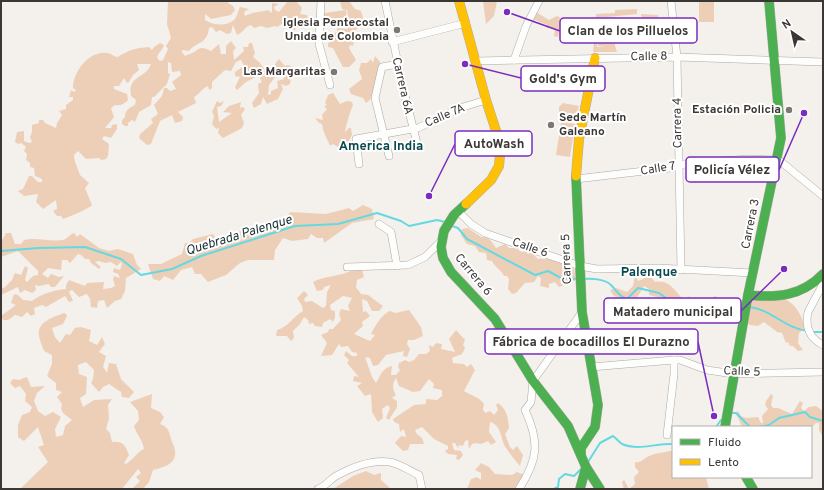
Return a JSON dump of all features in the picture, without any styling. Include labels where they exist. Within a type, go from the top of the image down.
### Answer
[{"type":"street","points":[[321,1],[319,44],[330,85]]},
{"type":"street","name":"Carrera 6A","points":[[385,1],[392,42],[412,129],[418,147]]},
{"type":"street","name":"Carrera 6","points":[[459,1],[486,100],[499,140],[499,166],[491,180],[455,214],[444,231],[441,241],[442,253],[448,268],[495,319],[533,381],[568,426],[586,467]]},
{"type":"street","points":[[514,60],[526,26],[539,1]]},
{"type":"street","name":"Carrera 4","points":[[671,1],[677,57],[681,270]]},
{"type":"street","name":"Carrera 3","points":[[726,418],[745,308],[782,128],[769,1]]},
{"type":"street","points":[[392,42],[466,23]]},
{"type":"street","name":"Calle 8","points":[[476,61],[677,57],[823,62]]},
{"type":"street","name":"Carrera 5","points":[[580,455],[582,448],[595,427],[598,410],[582,312],[576,178],[578,139],[595,58]]},
{"type":"street","points":[[389,156],[375,98],[382,67],[397,64]]},
{"type":"street","name":"Calle 7A","points":[[358,164],[356,139],[412,129],[460,108],[486,100]]},
{"type":"street","name":"Calle 7","points":[[576,178],[679,166],[689,163],[749,159],[776,160]]},
{"type":"street","points":[[776,160],[780,161],[823,196]]},
{"type":"street","name":"Calle 6","points":[[455,214],[485,233],[580,270],[658,268],[753,273]]},
{"type":"street","points":[[379,224],[392,232],[397,266]]},
{"type":"street","points":[[347,267],[408,265],[420,260],[441,241]]},
{"type":"street","points":[[748,295],[770,298],[792,295],[807,288],[823,274]]},
{"type":"street","points":[[823,284],[808,312],[807,327],[812,338],[823,345]]},
{"type":"street","points":[[519,489],[534,461],[532,425],[525,410],[531,402],[533,381],[582,312]]},
{"type":"street","points":[[667,436],[674,374],[674,360]]},
{"type":"street","name":"Calle 5","points":[[591,367],[680,360],[707,370],[734,374],[823,372]]},
{"type":"street","points":[[318,489],[326,485],[334,477],[356,466],[378,462],[392,463],[419,475],[422,489]]},
{"type":"street","points":[[580,489],[586,467]]},
{"type":"street","points":[[586,467],[600,489]]},
{"type":"street","points":[[747,478],[753,489]]},
{"type":"shaded area","points":[[168,1],[228,1],[228,3],[233,6],[235,10],[231,15],[211,19],[205,14],[205,20],[211,23],[227,24],[234,20],[240,7],[249,9],[244,12],[245,16],[268,10],[272,13],[272,3],[279,4],[274,7],[275,10],[279,12],[288,1],[296,1],[302,8],[300,14],[307,15],[309,23],[302,26],[300,20],[293,31],[291,25],[285,22],[277,27],[267,28],[261,26],[254,28],[251,25],[237,35],[233,25],[231,33],[227,34],[220,30],[216,32],[212,27],[209,28],[204,40],[189,51],[182,50],[185,56],[200,48],[211,51],[219,44],[221,54],[226,54],[226,46],[231,41],[236,48],[233,51],[234,60],[244,51],[243,47],[248,47],[249,43],[252,43],[255,53],[253,57],[260,63],[268,74],[275,77],[269,85],[268,95],[271,94],[271,91],[278,88],[277,81],[284,79],[284,72],[274,72],[275,64],[279,59],[285,66],[288,65],[292,67],[290,84],[286,86],[281,84],[283,89],[278,99],[267,104],[263,97],[261,104],[254,108],[252,103],[259,93],[258,84],[262,82],[260,78],[263,73],[256,70],[251,71],[252,75],[256,76],[237,90],[235,87],[240,77],[235,76],[235,72],[244,66],[241,60],[236,62],[231,71],[225,70],[212,82],[212,88],[209,90],[208,86],[194,97],[196,103],[178,112],[183,117],[182,121],[175,123],[172,115],[160,121],[151,144],[147,145],[139,138],[140,134],[153,123],[151,119],[158,114],[154,105],[162,96],[164,88],[167,88],[170,91],[176,89],[172,82],[181,75],[180,71],[172,72],[171,63],[168,62],[168,73],[170,74],[167,84],[154,97],[152,97],[151,105],[139,112],[135,122],[132,120],[128,123],[128,126],[125,126],[122,124],[122,120],[128,110],[135,105],[136,100],[131,96],[132,84],[149,69],[151,64],[137,64],[139,70],[133,75],[129,82],[127,83],[124,78],[119,86],[114,86],[114,89],[127,94],[128,100],[125,103],[115,105],[111,108],[114,117],[105,128],[111,128],[112,125],[117,124],[117,129],[111,138],[104,136],[102,139],[109,144],[108,156],[106,159],[86,159],[78,151],[74,155],[80,175],[89,183],[85,188],[92,205],[83,211],[63,219],[61,216],[57,216],[53,211],[57,209],[56,200],[43,209],[36,202],[38,194],[24,196],[18,191],[23,189],[29,176],[32,176],[38,182],[42,182],[42,179],[35,176],[34,168],[30,167],[30,163],[26,160],[27,154],[24,151],[26,147],[21,143],[18,144],[15,142],[17,132],[24,131],[24,141],[29,143],[32,142],[30,137],[32,125],[39,123],[39,120],[43,120],[45,123],[56,128],[62,115],[59,111],[66,109],[66,105],[73,100],[73,97],[69,97],[71,90],[74,92],[76,90],[73,88],[79,69],[83,63],[94,55],[107,53],[118,57],[136,49],[149,47],[152,50],[160,43],[164,45],[157,58],[160,61],[163,60],[168,49],[166,46],[171,38],[167,24]]},
{"type":"shaded area","points":[[340,1],[349,1],[355,9],[361,11],[364,21],[355,31],[353,46],[350,45],[349,48],[356,60],[349,67],[343,67],[333,48],[328,47],[328,43],[331,42],[330,39],[333,34],[337,32],[337,28],[348,28],[333,26],[333,21],[323,18],[324,13],[346,10],[348,27],[350,27],[347,10],[342,9]]},
{"type":"shaded area","points":[[483,1],[497,1],[494,16],[486,24]]},
{"type":"shaded area","points":[[699,1],[714,1],[714,22],[699,22]]},
{"type":"shaded area","points":[[637,9],[637,14],[598,18],[597,24],[595,24],[596,14],[615,13],[615,10]]},
{"type":"shaded area","points":[[536,12],[549,20],[557,16],[561,18],[558,37],[554,36],[555,30],[549,27],[547,29],[547,25],[533,19]]},
{"type":"shaded area","points":[[641,14],[658,15],[659,25],[643,28]]},
{"type":"shaded area","points":[[615,17],[615,46],[617,52],[593,52],[594,41],[597,41],[597,47],[605,47],[598,46],[598,19]]},
{"type":"shaded area","points":[[375,56],[380,62],[381,67],[372,98],[366,103],[363,98],[351,94],[349,89],[362,79],[359,70],[361,63],[367,63],[371,59],[373,63]]},
{"type":"shaded area","points":[[333,93],[340,104],[347,101],[352,102],[353,105],[345,132],[351,128],[352,135],[346,146],[338,147],[333,144],[330,146],[322,124],[315,118],[323,120],[322,115],[327,109],[324,106],[327,105],[325,103],[328,95]]},
{"type":"shaded area","points":[[217,101],[220,103],[224,101],[221,106],[217,107],[219,122],[232,113],[223,112],[229,106],[241,102],[240,108],[243,107],[245,109],[241,115],[244,123],[242,128],[223,138],[218,133],[219,128],[216,129],[212,124],[214,116],[212,112]]},
{"type":"shaded area","points":[[563,103],[579,106],[575,119],[559,114],[559,107]]},
{"type":"shaded area","points":[[561,122],[575,124],[570,157],[556,155]]},
{"type":"shaded area","points":[[363,205],[372,209],[374,219],[352,223],[324,243],[323,238],[317,238],[311,234],[308,239],[292,241],[283,238],[275,250],[274,260],[248,260],[240,263],[226,275],[208,282],[201,274],[195,274],[192,267],[181,270],[173,280],[164,276],[160,281],[153,279],[148,264],[161,264],[182,254],[185,243],[189,243],[193,239],[213,234],[218,241],[245,229],[272,226],[285,221],[290,212],[326,214],[349,208],[353,211]]},
{"type":"shaded area","points":[[468,228],[481,237],[488,238],[496,248],[505,244],[509,248],[515,248],[522,252],[526,251],[528,254],[531,252],[538,259],[552,260],[570,267],[574,269],[576,280],[559,287],[555,282],[549,284],[549,288],[540,286],[541,278],[538,276],[534,282],[525,283],[516,293],[512,294],[508,289],[509,279],[507,276],[504,276],[492,261],[487,260],[486,253],[479,252],[475,246],[467,244],[461,235],[462,229]]},
{"type":"shaded area","points":[[6,233],[11,233],[15,244],[21,244],[24,240],[29,239],[63,240],[74,233],[77,237],[80,234],[99,248],[109,251],[118,249],[133,254],[137,265],[141,269],[126,278],[125,291],[121,299],[115,301],[107,308],[104,300],[98,301],[97,308],[91,307],[90,299],[87,294],[79,297],[72,290],[69,292],[73,301],[69,302],[65,296],[46,307],[42,305],[34,308],[35,314],[31,316],[27,312],[22,317],[15,315],[8,320],[3,320],[1,316],[16,305],[11,303],[14,294],[18,295],[23,300],[32,301],[39,296],[57,290],[66,289],[66,285],[69,280],[85,286],[87,283],[104,282],[103,289],[111,288],[115,286],[113,279],[114,276],[120,278],[118,274],[113,272],[114,268],[120,270],[122,264],[121,262],[117,266],[111,262],[95,262],[101,267],[99,269],[91,263],[89,259],[85,259],[78,254],[70,263],[67,260],[62,260],[61,270],[48,268],[42,274],[48,278],[51,274],[59,277],[64,276],[55,287],[51,287],[49,284],[39,286],[35,285],[36,290],[32,293],[25,290],[20,293],[18,287],[1,295],[1,287],[4,288],[12,280],[15,273],[21,275],[25,266],[28,268],[25,280],[27,282],[33,276],[38,275],[38,271],[18,251],[1,257],[1,238],[3,239]]},
{"type":"shaded area","points":[[354,269],[362,270],[364,277],[357,280],[356,287],[361,294],[368,295],[383,306],[379,311],[372,311],[367,301],[362,299],[363,312],[366,311],[370,316],[362,322],[363,326],[354,334],[370,341],[375,335],[371,334],[384,315],[390,311],[395,313],[409,310],[421,327],[423,336],[414,340],[408,340],[407,344],[410,349],[407,357],[403,356],[404,351],[386,355],[378,365],[373,366],[370,358],[365,357],[372,377],[376,383],[386,368],[392,366],[391,375],[396,375],[400,370],[398,367],[399,363],[405,360],[409,362],[414,360],[419,354],[426,354],[430,351],[429,345],[433,347],[436,343],[442,344],[441,349],[455,352],[449,339],[456,330],[465,340],[463,345],[465,348],[462,354],[452,358],[453,363],[464,364],[467,367],[471,364],[475,370],[464,391],[482,401],[484,404],[483,409],[485,413],[490,411],[494,415],[498,410],[496,405],[498,403],[501,405],[507,417],[509,428],[505,434],[510,447],[513,450],[517,446],[523,455],[520,466],[506,448],[497,426],[490,422],[489,432],[496,442],[491,445],[488,441],[481,444],[472,444],[469,449],[468,440],[465,441],[463,446],[459,445],[458,448],[455,443],[452,443],[454,450],[461,451],[463,455],[459,460],[456,459],[457,455],[448,454],[445,451],[448,449],[448,446],[434,439],[422,427],[415,430],[422,438],[424,444],[410,444],[408,450],[403,451],[395,443],[401,436],[406,437],[404,429],[400,432],[399,424],[394,422],[393,419],[414,405],[426,404],[426,399],[437,400],[442,396],[442,390],[433,388],[434,384],[429,379],[420,391],[413,392],[399,386],[396,378],[393,386],[396,395],[392,398],[397,401],[397,407],[389,420],[386,418],[390,408],[388,405],[382,409],[383,418],[378,422],[372,412],[371,394],[365,396],[357,386],[362,383],[353,381],[354,376],[359,377],[347,363],[349,360],[344,355],[346,351],[352,356],[357,356],[357,353],[352,352],[348,346],[341,347],[339,344],[332,355],[321,356],[327,343],[321,335],[328,332],[329,329],[333,329],[341,320],[339,314],[341,309],[350,311],[348,306],[352,298],[343,296],[330,305],[331,310],[335,311],[335,318],[333,322],[330,319],[323,323],[322,327],[315,326],[313,323],[309,324],[308,320],[304,317],[293,331],[294,338],[291,341],[287,336],[276,336],[277,330],[288,324],[303,311],[297,298],[304,291],[308,295],[304,299],[305,302],[312,301],[323,308],[326,306],[327,292],[331,285],[324,287],[323,290],[317,291],[313,282],[349,272]]},
{"type":"shaded area","points":[[645,271],[655,282],[665,282],[672,287],[685,301],[689,296],[694,301],[693,306],[696,309],[704,308],[715,296],[729,301],[728,306],[720,309],[709,321],[699,316],[696,319],[686,311],[684,316],[678,318],[674,315],[675,312],[670,307],[664,312],[661,308],[657,307],[664,303],[664,299],[649,295],[649,289],[644,286],[635,301],[637,311],[633,315],[620,316],[621,310],[619,309],[619,299],[613,295],[610,290],[616,288],[627,292],[633,286],[635,275],[638,281],[643,279]]},
{"type":"shaded area","points":[[783,298],[794,306],[802,319],[805,328],[799,333],[798,343],[803,350],[798,351],[793,346],[790,346],[788,342],[786,343],[782,333],[777,332],[764,322],[758,326],[747,323],[750,301]]},
{"type":"shaded area","points":[[65,313],[67,316],[63,324],[52,328],[55,337],[60,343],[66,334],[70,335],[75,328],[81,327],[91,330],[89,341],[97,345],[102,337],[105,344],[99,352],[106,356],[103,367],[107,373],[109,363],[116,364],[121,379],[134,392],[129,398],[122,397],[121,392],[109,384],[103,387],[99,392],[91,383],[94,370],[86,362],[78,365],[79,374],[87,377],[86,394],[80,398],[83,407],[94,400],[112,399],[108,405],[109,418],[106,429],[110,433],[112,442],[119,442],[123,444],[126,449],[129,455],[124,463],[126,464],[144,449],[134,426],[139,420],[138,411],[130,402],[152,394],[151,408],[160,412],[164,417],[160,424],[165,426],[169,432],[175,448],[174,459],[168,465],[153,470],[149,482],[143,489],[132,489],[140,481],[136,477],[141,473],[138,469],[122,489],[20,489],[48,462],[38,447],[44,445],[38,427],[24,441],[18,437],[18,425],[22,415],[30,412],[32,407],[25,401],[26,394],[20,386],[15,388],[10,383],[13,379],[19,380],[27,377],[31,387],[45,386],[37,393],[34,401],[38,411],[45,416],[53,412],[61,417],[55,429],[56,437],[63,435],[65,426],[72,420],[63,413],[61,409],[62,404],[57,397],[62,392],[56,390],[56,383],[47,376],[52,364],[52,355],[44,351],[39,338],[39,331],[40,327],[47,320]]},
{"type":"shaded area","points":[[771,394],[773,396],[771,405],[773,408],[778,408],[792,414],[800,401],[803,403],[801,408],[804,411],[809,407],[816,406],[823,411],[823,437],[819,430],[819,423],[816,423],[812,427],[776,425],[742,426],[736,413],[738,411],[741,416],[746,418],[758,417],[761,423],[763,423],[762,416],[768,409],[765,405]]},
{"type":"shaded area","points":[[672,451],[672,478],[706,478],[709,489],[629,489],[635,484],[634,477],[639,472],[635,467],[635,462],[640,462],[652,455]]},
{"type":"shaded area","points":[[481,463],[489,467],[495,474],[512,475],[517,472],[524,475],[516,489],[467,489],[471,479],[477,477],[481,480],[481,473],[475,470]]},
{"type":"shaded area","points":[[366,471],[374,475],[381,473],[381,480],[389,487],[389,489],[375,489],[373,487],[373,489],[333,489],[353,476]]},
{"type":"shaded area","points":[[624,480],[629,489],[624,489],[622,482]]},
{"type":"waterway","name":"Quebrada Palenque","points":[[1,251],[38,248],[85,247],[121,259],[141,275],[172,269],[201,256],[295,226],[338,224],[377,213],[401,221],[409,226],[437,220],[445,222]]},
{"type":"waterway","name":"Quebrada Palenque","points":[[452,226],[458,228],[467,239],[535,275],[548,271],[561,278],[577,279]]},
{"type":"waterway","name":"Quebrada Palenque","points":[[583,279],[605,281],[620,295],[627,299],[638,288],[659,293],[691,316],[705,319],[723,304],[742,306]]},
{"type":"waterway","name":"Quebrada Palenque","points":[[750,307],[765,312],[800,330],[808,331]]},
{"type":"waterway","name":"Quebrada Palenque","points":[[812,332],[823,332]]},
{"type":"waterway","points":[[764,426],[769,425],[779,418],[805,412],[810,417],[823,421]]},
{"type":"waterway","points":[[731,413],[736,413],[749,426]]},
{"type":"waterway","points":[[717,426],[721,420]]},
{"type":"waterway","points":[[588,462],[600,443],[613,436],[622,444],[634,447],[672,444]]},
{"type":"waterway","points":[[554,489],[558,487],[559,479],[565,474],[574,476],[581,469]]},
{"type":"traffic: fast","points":[[725,426],[748,295],[781,138],[769,1]]},
{"type":"traffic: fast","points":[[576,176],[582,312],[598,405],[595,427],[581,448],[581,455]]},
{"type":"traffic: fast","points":[[466,204],[454,215],[444,231],[441,247],[443,258],[451,272],[495,319],[533,381],[568,426],[586,467],[600,489]]},
{"type":"traffic: fast","points":[[748,295],[769,296],[788,294],[806,287],[823,274]]},
{"type":"traffic: fast","points":[[580,489],[586,467]]},
{"type":"traffic: fast","points":[[747,478],[753,489]]},
{"type":"traffic: slow","points":[[459,1],[486,100],[499,140],[500,154],[499,166],[491,180],[466,204]]},
{"type":"traffic: slow","points":[[576,176],[579,139],[595,58]]},
{"type":"place","name":"Clan de los Pilluelos","points":[[507,12]]},
{"type":"place","name":"Iglesia Pentecostal Unida de Colombia","points":[[397,30]]},
{"type":"place","name":"Gold's Gym","points":[[465,64]]},
{"type":"place","name":"Las Margaritas","points":[[334,72]]},
{"type":"place","name":"Estación Policia","points":[[789,110]]},
{"type":"place","name":"Policía Vélez","points":[[804,113]]},
{"type":"place","name":"Sede Martín Galeano","points":[[551,125]]},
{"type":"place","name":"AutoWash","points":[[429,196]]},
{"type":"place","name":"Matadero municipal","points":[[784,269]]},
{"type":"place","name":"Fábrica de bocadillos El Durazno","points":[[714,416]]},
{"type":"district","name":"America India","points":[[381,147]]},
{"type":"district","name":"Palenque","points":[[649,273]]}]
